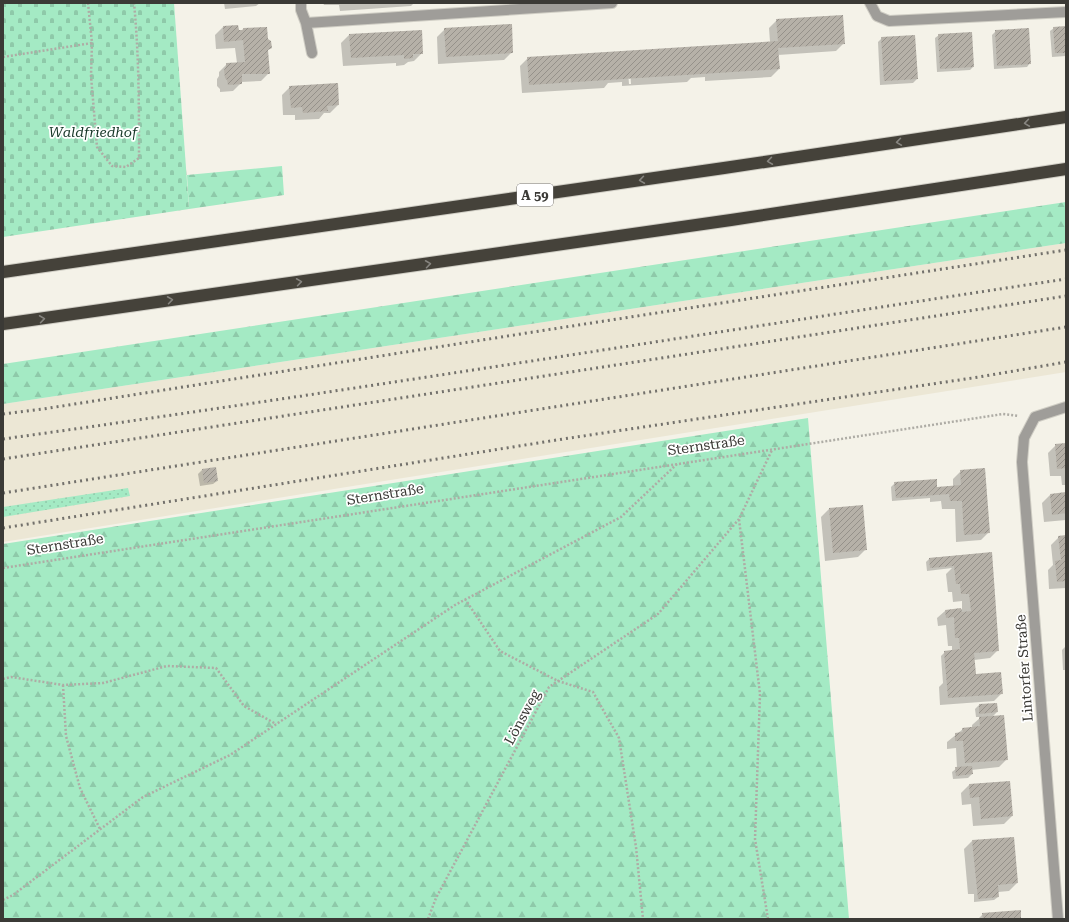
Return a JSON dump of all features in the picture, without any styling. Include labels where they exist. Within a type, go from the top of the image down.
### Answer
[{"type":"highway","name":"A 59","points":[[3,272],[1066,117]]},
{"type":"highway","points":[[3,324],[715,223],[1066,170]]},
{"type":"street","points":[[301,3],[301,10],[306,23],[312,53]]},
{"type":"street","points":[[306,23],[545,5],[612,3]]},
{"type":"street","points":[[870,3],[877,16],[889,22],[1066,12]]},
{"type":"street","points":[[1035,417],[1066,407]]},
{"type":"street","name":"Lintorfer Straße","points":[[1035,417],[1024,438],[1022,462],[1058,919]]},
{"type":"path","points":[[88,3],[92,43],[91,76],[97,147],[112,166],[126,167],[139,158],[139,100],[134,3]]},
{"type":"path","points":[[3,57],[92,43]]},
{"type":"path","name":"Sternstraße","points":[[3,568],[1003,414],[1035,417]]},
{"type":"path","name":"Lönsweg","points":[[428,919],[436,898],[549,687],[658,614],[738,519],[772,450]]},
{"type":"path","points":[[3,900],[13,895],[142,797],[230,755],[455,605],[621,517],[677,463]]},
{"type":"path","points":[[738,519],[760,694],[755,839],[768,919]]},
{"type":"path","points":[[465,600],[500,651],[558,681],[593,692],[619,738],[636,847],[643,919]]},
{"type":"path","points":[[3,679],[11,677],[63,685],[103,684],[167,666],[216,668],[244,706],[276,724]]},
{"type":"path","points":[[63,685],[66,736],[80,788],[100,829]]},
{"type":"shaded area","points":[[1066,243],[1066,372],[3,542],[3,404]]},
{"type":"green space","name":"Waldfriedhof","points":[[3,3],[174,3],[189,209],[3,237]]},
{"type":"green space","points":[[282,166],[284,195],[189,209],[187,175]]},
{"type":"green space","points":[[1066,202],[1066,243],[3,404],[3,364]]},
{"type":"green space","points":[[808,418],[849,919],[3,919],[3,544]]},
{"type":"green space","points":[[128,488],[130,496],[3,517],[3,507]]},
{"type":"building","points":[[843,15],[845,44],[778,48],[780,69],[529,85],[527,57],[778,41],[776,19]]},
{"type":"building","points":[[512,24],[513,53],[446,57],[444,28]]},
{"type":"building","points":[[238,25],[239,30],[243,30],[243,28],[267,27],[268,39],[271,41],[272,48],[268,50],[270,74],[242,74],[242,84],[228,85],[224,70],[226,63],[245,62],[243,40],[224,42],[223,26]]},
{"type":"building","points":[[1066,26],[1066,53],[1055,53],[1053,27]]},
{"type":"building","points":[[1029,28],[1031,64],[997,66],[995,30]]},
{"type":"building","points":[[422,30],[423,54],[413,54],[413,58],[404,59],[404,55],[351,58],[349,34]]},
{"type":"building","points":[[972,32],[974,67],[940,69],[938,34]]},
{"type":"building","points":[[915,35],[918,79],[884,81],[881,37]]},
{"type":"building","points":[[338,83],[339,105],[327,106],[328,111],[303,113],[302,107],[291,108],[289,86]]},
{"type":"building","points":[[1066,443],[1066,468],[1057,469],[1055,444]]},
{"type":"building","points":[[216,467],[218,481],[204,483],[202,469]]},
{"type":"building","points":[[985,468],[990,533],[964,535],[962,501],[950,501],[949,494],[896,498],[894,482],[937,479],[937,487],[961,485],[960,470]]},
{"type":"building","points":[[1066,492],[1066,513],[1052,515],[1050,494]]},
{"type":"building","points":[[863,505],[867,550],[833,553],[829,508]]},
{"type":"building","points":[[1066,535],[1066,581],[1057,582],[1055,561],[1061,560],[1058,536]]},
{"type":"building","points":[[992,552],[999,651],[974,653],[976,674],[1001,672],[1003,694],[948,698],[944,651],[960,649],[959,638],[955,638],[954,617],[946,618],[945,610],[961,608],[962,612],[971,611],[969,594],[961,594],[960,584],[956,584],[954,566],[930,568],[929,558]]},
{"type":"building","points":[[997,703],[998,712],[979,714],[979,704]]},
{"type":"building","points":[[1004,715],[1008,760],[965,763],[963,741],[955,741],[955,733],[963,732],[962,728],[980,726],[979,717]]},
{"type":"building","points":[[972,766],[973,774],[956,776],[955,767]]},
{"type":"building","points":[[1010,781],[1013,816],[981,819],[979,797],[970,798],[969,784]]},
{"type":"building","points":[[1014,837],[1018,883],[998,885],[999,897],[978,899],[972,840]]},
{"type":"building","points":[[1021,910],[1021,919],[983,919],[982,913]]},
{"type":"railway","points":[[3,414],[1066,250]]},
{"type":"railway","points":[[3,439],[402,381],[1066,279]]},
{"type":"railway","points":[[3,459],[1066,296]]},
{"type":"railway","points":[[3,493],[1066,327]]},
{"type":"railway","points":[[3,528],[563,439],[979,377],[1066,362]]}]
